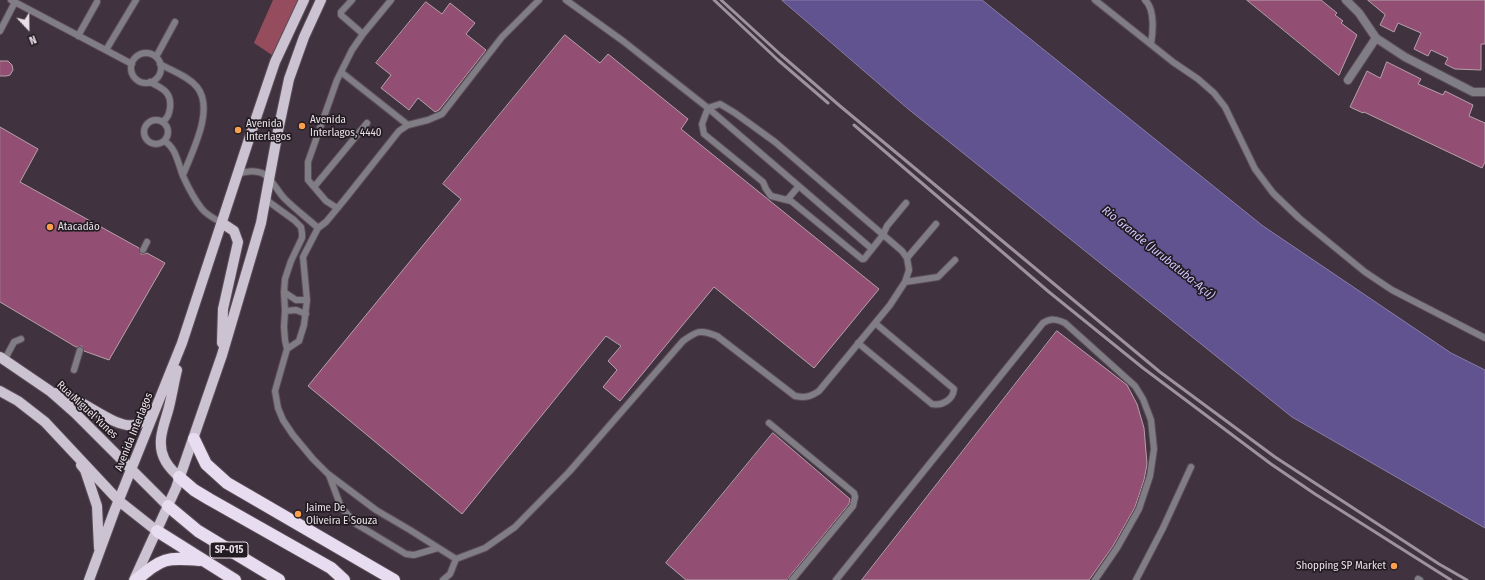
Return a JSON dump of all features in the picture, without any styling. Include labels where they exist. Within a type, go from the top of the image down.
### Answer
[{"type":"highway","points":[[194,439],[206,464],[227,483],[394,580]]},
{"type":"highway","points":[[179,477],[194,490],[209,499],[331,568],[344,580]]},
{"type":"highway","name":"SP-015","points":[[168,506],[198,531],[280,580]]},
{"type":"highway","name":"SP-015","points":[[157,531],[235,580]]},
{"type":"highway","points":[[135,580],[166,559],[180,558],[205,561]]},
{"type":"main road","name":"Avenida Interlagos","points":[[89,580],[182,343],[276,62],[304,0]]},
{"type":"main road","points":[[135,580],[168,506],[194,439],[222,355],[261,223],[289,79],[304,37],[321,0]]},
{"type":"main road","points":[[222,223],[234,231],[238,242],[223,309],[222,355]]},
{"type":"main road","points":[[179,477],[170,468],[164,458],[160,445],[162,428],[169,408],[182,343]]},
{"type":"main road","name":"Rua Miguel Yunes","points":[[3,358],[50,391],[75,413],[168,506]]},
{"type":"main road","name":"SP-015","points":[[0,391],[18,401],[45,422],[119,501],[157,531]]},
{"type":"main road","points":[[50,391],[77,401],[118,423],[128,425],[135,426],[143,421],[156,408]]},
{"type":"main road","points":[[72,450],[85,470],[96,506],[99,554]]},
{"type":"street","points":[[1346,0],[1359,14],[1376,38],[1405,57],[1485,98]]},
{"type":"street","points":[[1348,80],[1376,38]]},
{"type":"street","points":[[1473,92],[1485,92]]},
{"type":"lane","points":[[106,50],[136,0]]},
{"type":"lane","points":[[352,0],[341,12],[341,15],[363,34]]},
{"type":"lane","points":[[337,208],[326,201],[308,180],[308,162],[341,72],[352,50],[391,0]]},
{"type":"lane","points":[[287,349],[299,341],[306,314],[307,300],[304,257],[318,228],[326,222],[399,131],[408,125],[428,120],[442,114],[502,37],[539,0]]},
{"type":"lane","points":[[566,0],[623,41],[708,108],[758,150],[798,187],[872,249]]},
{"type":"lane","points":[[1095,0],[1198,79],[1214,94],[1225,107],[1255,169],[1273,193],[1299,218],[1365,272],[1392,290],[1485,338]]},
{"type":"lane","points":[[1145,0],[1148,3],[1153,25],[1151,44]]},
{"type":"lane","points":[[0,31],[13,1],[132,64]]},
{"type":"lane","points":[[78,36],[97,2]]},
{"type":"lane","points":[[156,57],[175,22]]},
{"type":"lane","points":[[150,82],[157,78],[160,73],[160,64],[156,57],[141,54],[134,59],[131,68],[134,77],[141,82],[150,82],[166,91],[170,98],[169,113],[163,121]]},
{"type":"lane","points":[[160,64],[194,84],[201,94],[204,104],[203,121],[183,175]]},
{"type":"lane","points":[[341,72],[408,125]]},
{"type":"lane","points":[[443,580],[450,574],[456,559],[485,548],[514,527],[569,472],[683,341],[697,331],[706,332],[717,336],[795,396],[810,397],[819,391],[890,305],[905,282],[909,270],[907,258],[883,235],[775,142],[736,112],[720,104],[708,108]]},
{"type":"lane","points":[[708,108],[702,124],[704,134],[764,182],[766,189],[771,196],[791,201],[862,259],[864,259],[872,249],[883,235],[887,226],[906,203]]},
{"type":"lane","points":[[156,120],[163,121],[167,126],[168,132],[164,141],[159,143],[151,143],[145,137],[144,133],[146,125],[148,122],[156,120]]},
{"type":"lane","points":[[314,187],[367,124]]},
{"type":"lane","points":[[164,141],[174,151],[183,175],[201,208],[222,223]]},
{"type":"lane","points":[[238,174],[246,171],[255,171],[263,174],[269,179],[284,198],[318,228]]},
{"type":"lane","points":[[787,200],[798,187]]},
{"type":"lane","points":[[265,199],[294,220],[301,227],[302,233],[302,238],[291,260],[285,279],[284,340],[287,349],[275,391],[278,408],[283,420],[293,435],[328,474],[376,510],[456,559]]},
{"type":"lane","points":[[907,258],[936,224]]},
{"type":"lane","points":[[142,250],[147,242]]},
{"type":"lane","points":[[905,282],[938,277],[955,260]]},
{"type":"lane","points":[[284,292],[296,300],[307,300]]},
{"type":"lane","points":[[285,311],[296,310],[306,314]]},
{"type":"lane","points":[[836,580],[1043,323],[1049,319],[1065,323],[1135,386],[1143,400],[1150,420],[1154,449],[1150,476],[1139,509],[1117,548],[1095,580]]},
{"type":"lane","points":[[858,343],[932,404],[939,405],[946,402],[951,397],[954,389],[875,323]]},
{"type":"lane","points":[[3,358],[14,342],[21,339]]},
{"type":"lane","points":[[74,370],[80,350]]},
{"type":"lane","points":[[769,423],[854,493],[855,497],[852,506],[792,580]]},
{"type":"lane","points":[[1136,580],[1163,528],[1191,467]]},
{"type":"lane","points":[[328,474],[341,507],[356,524],[406,554],[414,555],[438,548]]},
{"type":"shaded area","points":[[273,0],[299,0],[272,55],[254,43]]},
{"type":"water","name":"Rio Grande (Jurubatuba-Açú)","points":[[782,0],[982,0],[1263,226],[1451,353],[1485,370],[1485,528],[1292,417],[907,108]]},
{"type":"building","points":[[1247,0],[1321,0],[1337,13],[1335,15],[1343,21],[1341,23],[1357,35],[1339,75]]},
{"type":"building","points":[[1368,0],[1485,0],[1485,44],[1481,44],[1481,70],[1455,69],[1445,64],[1448,58],[1431,50],[1428,56],[1414,49],[1421,33],[1398,23],[1394,32],[1380,25],[1385,15]]},
{"type":"building","points":[[426,2],[442,14],[450,3],[475,23],[466,34],[486,50],[439,110],[435,112],[418,98],[409,110],[381,88],[391,75],[376,63]]},
{"type":"building","points":[[565,35],[600,63],[608,54],[688,119],[681,129],[879,289],[814,368],[714,287],[620,401],[603,387],[617,370],[608,361],[621,346],[606,336],[462,514],[308,386],[461,199],[443,184]]},
{"type":"building","points":[[0,61],[8,61],[12,65],[13,70],[10,75],[0,76]]},
{"type":"building","points":[[1387,62],[1421,79],[1418,84],[1443,95],[1445,91],[1473,105],[1469,116],[1485,123],[1485,162],[1482,168],[1364,112],[1363,113],[1350,107],[1367,71],[1380,78]]},
{"type":"building","name":"Atacadão","points":[[0,127],[38,149],[20,182],[139,248],[141,254],[147,253],[165,263],[109,360],[84,351],[82,346],[76,347],[0,302]]},
{"type":"building","points":[[1057,331],[1127,385],[1137,404],[1144,428],[1147,464],[1144,480],[1135,507],[1113,546],[1089,580],[862,580]]},
{"type":"building","points":[[773,433],[850,499],[849,504],[788,580],[686,580],[666,563]]},
{"type":"railway","points":[[714,0],[778,60],[828,103]]},
{"type":"railway","points":[[721,0],[840,106],[1160,372],[1275,457],[1439,564],[1467,580]]},
{"type":"railway","points":[[854,125],[1049,292],[1143,368],[1271,464],[1315,494],[1451,580]]},
{"type":"place","name":"Avenida Interlagos, 4440","points":[[302,126]]},
{"type":"place","name":"Avenida Interlagos","points":[[238,130]]},
{"type":"place","name":"Atacadão","points":[[50,227]]},
{"type":"place","name":"Jaime De Oliveira E Souza","points":[[298,514]]},
{"type":"place","name":"Shopping SP Market","points":[[1394,566]]}]
